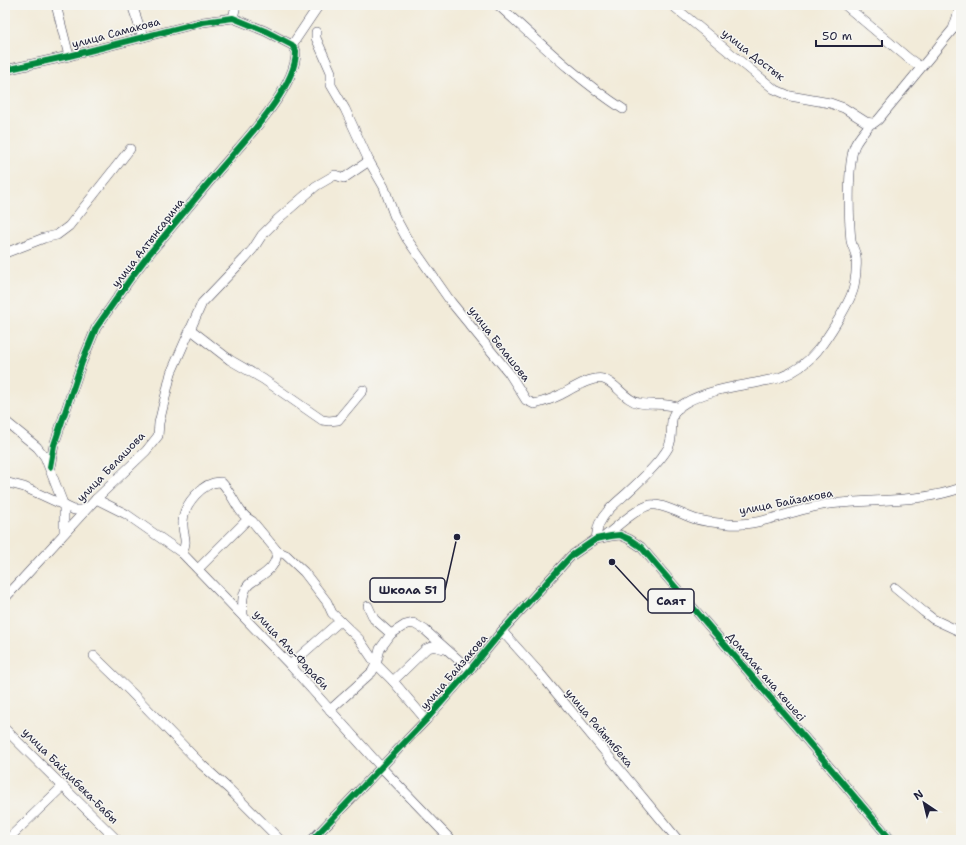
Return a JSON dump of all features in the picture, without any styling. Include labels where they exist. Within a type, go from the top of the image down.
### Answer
[{"type":"street","points":[[56,5],[69,56]]},
{"type":"street","points":[[132,5],[143,37]]},
{"type":"street","points":[[233,18],[236,5]]},
{"type":"street","name":"улица Алтынсарина","points":[[50,467],[54,445],[82,362],[96,328],[130,278],[273,106],[291,74],[295,63],[294,48],[319,5]]},
{"type":"street","points":[[498,5],[571,71],[623,109]]},
{"type":"street","name":"улица Достык","points":[[672,5],[732,61],[774,89],[790,96],[830,103],[844,108],[866,122],[871,123]]},
{"type":"street","points":[[845,5],[908,58],[921,67]]},
{"type":"street","points":[[600,538],[599,525],[611,507],[629,491],[668,448],[671,436],[670,421],[678,408],[685,403],[718,390],[781,377],[798,369],[808,361],[826,339],[850,299],[854,287],[856,255],[852,243],[850,225],[850,174],[851,157],[855,144],[871,123],[878,120],[953,29],[958,6]]},
{"type":"street","name":"улица Самакова","points":[[5,70],[69,56],[203,22],[233,18],[265,31],[294,48]]},
{"type":"street","points":[[953,29],[961,35]]},
{"type":"street","name":"улица Белашова","points":[[316,32],[316,38],[331,72],[331,85],[345,109],[369,161],[384,187],[394,215],[406,239],[451,302],[509,373],[526,400],[534,404],[559,395],[586,382],[603,379],[618,389],[629,400],[639,403],[665,404],[678,408]]},
{"type":"street","points":[[5,253],[44,238],[57,235],[69,226],[130,149]]},
{"type":"street","name":"улица Белашова","points":[[5,598],[89,506],[146,451],[158,436],[159,423],[170,373],[202,303],[253,249],[262,235],[316,186],[335,175],[344,178],[369,161]]},
{"type":"street","points":[[190,329],[230,360],[264,379],[325,421],[338,420],[363,390]]},
{"type":"street","points":[[5,421],[37,447],[45,457],[64,506],[64,533]]},
{"type":"street","points":[[5,482],[24,487],[74,510],[81,510],[89,506]]},
{"type":"street","points":[[182,553],[186,541],[183,530],[183,516],[189,505],[194,498],[209,484],[221,482],[240,510],[248,519],[252,521],[277,551],[286,555],[304,572],[327,602],[332,613],[359,640],[376,664],[393,681],[426,720]]},
{"type":"street","name":"улица Байзакова","points":[[312,840],[426,720],[502,631],[571,556],[640,510],[656,504],[696,519],[730,524],[752,522],[828,504],[913,498],[949,492],[961,488]]},
{"type":"street","name":"улица Аль-Фараби","points":[[96,499],[126,514],[182,553],[290,665],[381,767],[451,840]]},
{"type":"street","points":[[198,569],[248,519]]},
{"type":"street","name":"улица Байзакова","points":[[600,538],[620,535]]},
{"type":"street","name":"Домалақ ана көшесі","points":[[620,535],[629,538],[641,547],[891,840]]},
{"type":"street","points":[[243,616],[242,602],[245,590],[252,581],[257,579],[275,563],[277,551]]},
{"type":"street","points":[[895,588],[933,619],[961,632]]},
{"type":"street","points":[[368,606],[374,619],[391,634]]},
{"type":"street","points":[[290,665],[340,621]]},
{"type":"street","points":[[330,710],[364,681],[372,672],[380,650],[391,634],[405,625],[413,623],[425,630],[470,670]]},
{"type":"street","name":"улица Райымбека","points":[[502,631],[538,671],[678,840]]},
{"type":"street","points":[[393,681],[426,649],[436,646],[446,649]]},
{"type":"street","points":[[94,656],[202,765],[230,790],[280,840]]},
{"type":"street","name":"улица Байдибека-Бабы","points":[[5,729],[117,840]]},
{"type":"street","points":[[9,837],[63,786]]},
{"type":"cycle path","points":[[5,70],[69,56],[203,22],[233,18],[265,31],[292,45],[296,51],[294,66],[287,82],[265,116],[150,253],[96,328],[82,362],[54,445],[50,467]]},
{"type":"cycle path","points":[[312,840],[426,720],[502,631],[571,556],[596,539],[620,535],[641,547],[891,840]]},
{"type":"place","name":"Школа 51","points":[[457,537]]},
{"type":"place","name":"Саят","points":[[612,562]]}]
